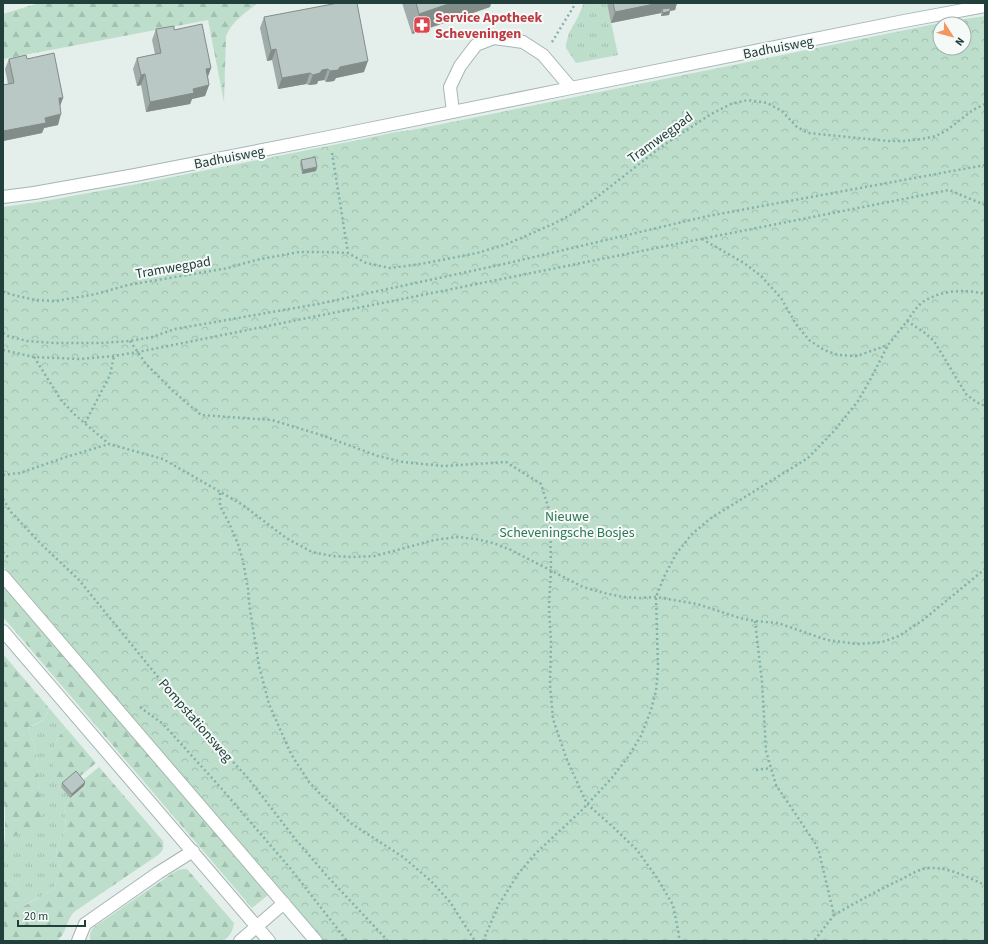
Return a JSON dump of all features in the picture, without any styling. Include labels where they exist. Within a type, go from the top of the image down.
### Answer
[{"type":"street","name":"Badhuisweg","points":[[3,197],[135,175],[985,6]]},
{"type":"street","points":[[453,112],[450,87],[460,66],[476,45],[494,38],[523,42],[543,55],[571,88]]},
{"type":"street","points":[[3,576],[316,941]]},
{"type":"street","points":[[3,631],[269,941]]},
{"type":"street","points":[[78,941],[85,924],[158,873],[193,851]]},
{"type":"street","points":[[240,941],[284,903]]},
{"type":"path","points":[[543,55],[567,18],[574,6],[574,3]]},
{"type":"path","name":"Tramwegpad","points":[[3,292],[36,300],[56,301],[96,294],[128,285],[228,268],[256,260],[299,252],[348,253],[366,263],[390,268],[421,264],[477,253],[507,244],[553,224],[576,212],[597,198],[661,147],[711,114],[731,104],[748,100],[767,103],[782,111],[797,127],[808,133],[896,141],[922,139],[936,136],[947,130],[973,110],[985,104]]},
{"type":"path","points":[[329,137],[348,253]]},
{"type":"path","points":[[3,333],[8,336],[27,341],[55,343],[130,341],[175,329],[318,304],[458,274],[708,216],[985,166]]},
{"type":"path","points":[[3,350],[34,357],[80,359],[114,356],[949,190],[985,205]]},
{"type":"path","points":[[701,239],[744,263],[761,276],[781,298],[796,324],[809,340],[824,350],[838,355],[857,356],[888,345]]},
{"type":"path","points":[[483,941],[499,904],[518,874],[535,854],[611,779],[642,736],[652,710],[656,691],[658,668],[656,597],[676,554],[692,534],[711,518],[808,458],[834,431],[858,401],[888,345],[918,307],[926,300],[948,292],[975,291],[985,294]]},
{"type":"path","points":[[907,321],[926,333],[934,342],[966,394],[976,402],[985,406]]},
{"type":"path","points":[[130,341],[146,364],[173,391],[201,414],[272,420],[321,435],[378,456],[403,462],[444,466],[506,462],[541,484],[550,513],[550,685],[553,719],[567,760],[587,804],[637,850],[657,878],[673,905],[679,941]]},
{"type":"path","points":[[85,423],[110,375],[114,356]]},
{"type":"path","points":[[34,357],[61,400],[74,414],[110,444],[163,459],[243,505],[286,538],[312,552],[332,556],[375,556],[434,540],[458,537],[476,539],[493,543],[511,550],[583,587],[604,593],[623,597],[656,597],[697,604],[740,618],[778,623],[827,640],[857,644],[882,642],[899,636],[923,620],[985,569]]},
{"type":"path","points":[[3,476],[20,473],[110,444]]},
{"type":"path","points":[[220,492],[220,506],[238,544],[243,561],[259,666],[269,704],[291,754],[309,782],[352,824],[403,858],[431,882],[450,902],[475,941]]},
{"type":"path","name":"Pompstationsweg","points":[[3,499],[11,512],[41,544],[79,580],[184,709],[248,778],[306,852],[388,941]]},
{"type":"path","points":[[3,552],[13,563]]},
{"type":"path","points":[[755,621],[762,682],[766,751],[776,784],[817,847],[834,915]]},
{"type":"path","name":"Pompstationsweg","points":[[138,705],[163,724],[221,788],[290,868],[347,941]]},
{"type":"path","points":[[756,770],[771,768]]},
{"type":"path","points":[[814,941],[834,915],[888,885],[924,868],[944,869],[968,877],[985,885]]},
{"type":"green space","points":[[39,3],[258,3],[236,21],[226,36],[224,102],[208,20],[3,59],[3,14]]},
{"type":"green space","points":[[584,3],[607,3],[618,55],[576,63],[566,48],[569,33]]},
{"type":"green space","name":"Nieuwe Scheveningsche Bosjes","points":[[985,16],[985,941],[323,941],[3,566],[3,207],[132,185],[932,25],[932,56],[972,56],[972,18]]},
{"type":"green space","points":[[3,585],[268,895],[252,908],[3,617]]},
{"type":"green space","points":[[3,654],[49,708],[44,718],[28,727],[36,752],[39,791],[43,813],[41,819],[35,826],[25,833],[14,836],[5,836],[5,809],[3,796]]},
{"type":"green space","points":[[49,708],[66,728],[56,741],[52,760],[61,787],[70,798],[64,805],[66,828],[56,851],[61,871],[54,889],[23,906],[17,885],[3,880],[3,852],[5,836],[14,836],[39,791],[36,752],[28,727],[42,721]]},
{"type":"green space","points":[[66,728],[96,763],[78,778],[75,775],[61,787],[53,765],[52,755],[58,738]]},
{"type":"green space","points":[[99,767],[163,841],[162,851],[74,912],[63,934],[57,941],[3,941],[3,880],[17,885],[24,906],[54,889],[61,871],[56,851],[66,828],[64,805],[85,786],[81,782]]},
{"type":"green space","points":[[187,869],[234,923],[233,929],[227,938],[222,941],[91,941],[90,933],[94,927],[173,873]]},
{"type":"building","points":[[338,3],[357,3],[368,61],[340,67],[338,70],[322,70],[320,73],[313,75],[310,73],[282,78],[276,49],[271,50],[264,17]]},
{"type":"building","points":[[416,3],[451,3],[419,14]]},
{"type":"building","points":[[613,3],[659,3],[615,12]]},
{"type":"building","points":[[670,8],[670,11],[663,13],[662,9]]},
{"type":"building","points":[[202,24],[211,68],[206,69],[209,85],[193,89],[194,93],[150,102],[145,74],[141,75],[137,58],[161,53],[156,29],[174,26],[174,30]]},
{"type":"building","points":[[54,53],[63,98],[59,98],[61,114],[45,118],[46,123],[3,131],[3,85],[14,83],[9,59],[26,55],[27,59]]},
{"type":"building","points":[[315,157],[317,167],[303,170],[301,160]]},
{"type":"building","points":[[76,771],[85,782],[72,794],[62,783]]},
{"type":"place","name":"Service Apotheek Scheveningen","points":[[422,25]]}]
